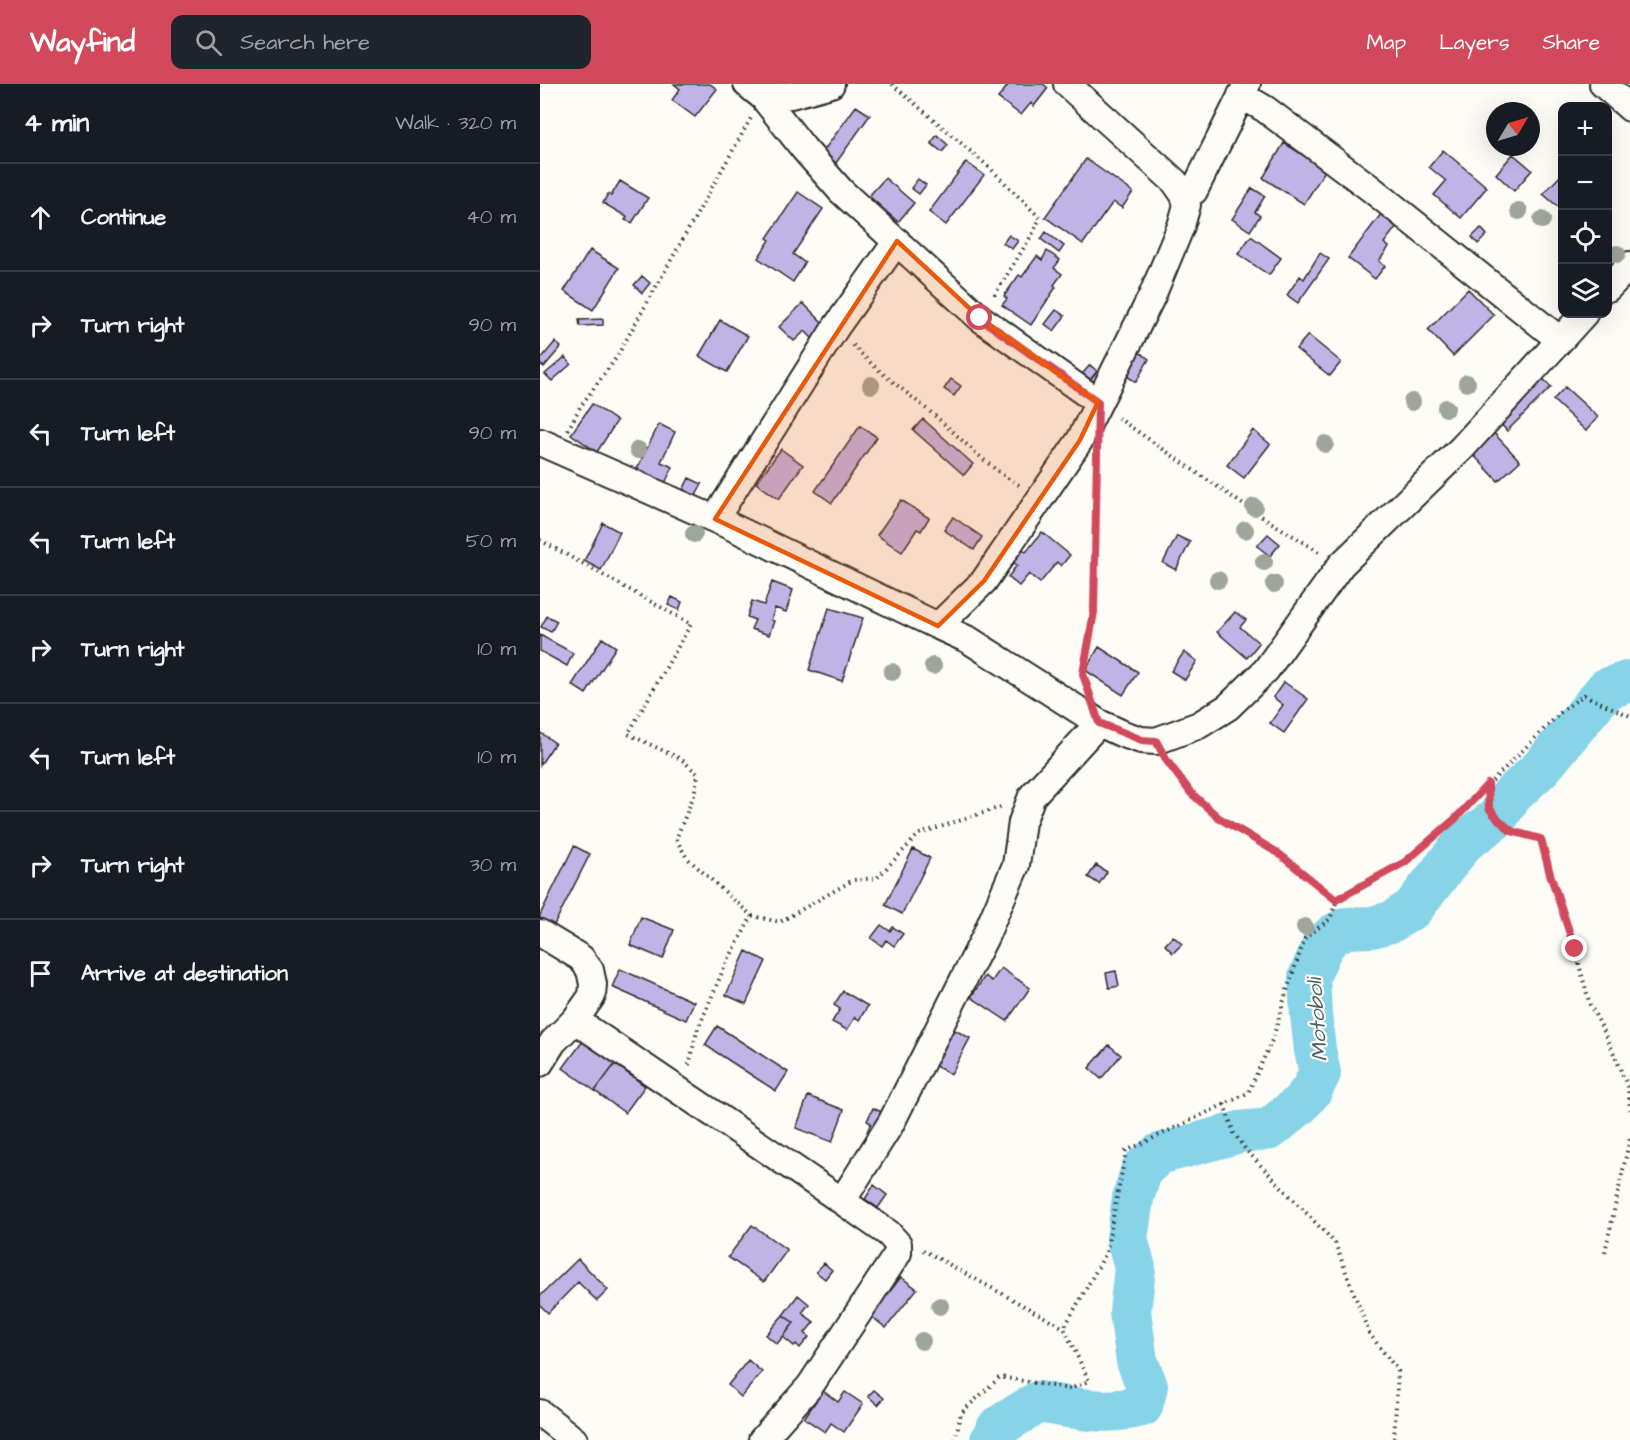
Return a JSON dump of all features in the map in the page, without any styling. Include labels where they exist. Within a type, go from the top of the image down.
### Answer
[{"type":"street","points":[[755,90],[791,95],[831,84]]},
{"type":"street","points":[[938,626],[984,581],[1080,440],[1152,296],[1187,205],[1184,195],[1175,182],[1067,84]]},
{"type":"street","points":[[1603,84],[1630,108]]},
{"type":"street","points":[[755,90],[841,191],[980,318],[1098,402]]},
{"type":"street","points":[[1184,195],[1194,191],[1244,90],[1265,109],[1370,188],[1560,340]]},
{"type":"street","points":[[715,519],[836,327],[897,241]]},
{"type":"street","points":[[1612,284],[1630,265]]},
{"type":"street","points":[[549,446],[715,519],[969,640],[1099,723],[1142,740],[1156,741],[1199,725],[1228,707],[1251,685],[1266,670],[1341,565],[1462,448],[1580,318]]},
{"type":"street","points":[[843,1201],[891,1123],[985,937],[1016,865],[1022,822],[1032,796],[1099,723]]},
{"type":"street","points":[[540,933],[581,958],[590,970],[593,984],[592,996],[575,1020],[554,1042],[540,1063]]},
{"type":"street","points":[[575,1020],[843,1201],[888,1233],[898,1244],[898,1253],[810,1386],[762,1440]]},
{"type":"street","points":[[540,1413],[574,1440]]},
{"type":"path","points":[[892,84],[990,168],[1040,218],[980,318]]},
{"type":"path","points":[[549,446],[616,358],[755,90]]},
{"type":"path","points":[[836,327],[869,364],[931,412],[1007,478],[1041,499]]},
{"type":"path","points":[[1098,402],[1129,427],[1251,510],[1341,565]]},
{"type":"path","points":[[1097,458],[1094,612],[1083,674],[1099,723]]},
{"type":"path","points":[[540,540],[692,624],[628,734],[681,759],[698,774],[694,795],[676,839],[687,858],[752,916],[780,922],[853,880],[877,878],[919,834],[1032,796]]},
{"type":"path","points":[[1064,1328],[1106,1253],[1126,1151],[1248,1093],[1273,1038],[1305,938],[1330,919],[1336,900],[1405,862],[1455,819],[1563,710],[1584,695],[1630,716]]},
{"type":"path","points":[[1156,741],[1167,761],[1191,793],[1219,818],[1278,853],[1336,900]]},
{"type":"path","points":[[1488,784],[1489,808],[1497,818],[1511,831],[1541,839],[1590,1005],[1606,1035],[1628,1087],[1630,1110]]},
{"type":"path","points":[[683,1093],[697,1031],[724,968],[752,916]]},
{"type":"path","points":[[1224,1104],[1234,1134],[1246,1150],[1335,1243],[1369,1333],[1398,1371],[1394,1440]]},
{"type":"path","points":[[1605,1252],[1630,1138]]},
{"type":"path","points":[[898,1244],[909,1242],[1064,1328],[1089,1381],[1070,1389],[1000,1377],[961,1413],[955,1440]]},
{"type":"highlighted area","points":[[897,241],[980,318],[1098,402],[1080,440],[984,581],[938,626],[715,519]]},
{"type":"building","points":[[674,84],[710,84],[717,89],[695,117],[672,100],[680,89]]},
{"type":"building","points":[[1009,84],[1043,84],[1048,88],[1034,106],[1031,103],[1021,115],[998,98]]},
{"type":"building","points":[[856,106],[870,115],[836,163],[822,153]]},
{"type":"building","points":[[937,135],[948,145],[942,152],[931,143]]},
{"type":"building","points":[[1284,143],[1326,169],[1304,204],[1263,178]]},
{"type":"building","points":[[1443,150],[1487,187],[1461,218],[1434,195],[1446,181],[1429,167]]},
{"type":"building","points":[[1511,156],[1515,156],[1532,170],[1514,191],[1496,174]]},
{"type":"building","points":[[1086,159],[1133,192],[1122,208],[1113,202],[1083,244],[1045,217]]},
{"type":"building","points":[[966,162],[984,175],[946,225],[929,212]]},
{"type":"building","points":[[885,178],[914,203],[898,222],[869,196]]},
{"type":"building","points":[[1558,178],[1558,207],[1543,194]]},
{"type":"building","points":[[918,179],[926,185],[919,194],[911,188]]},
{"type":"building","points":[[620,181],[648,198],[632,223],[625,220],[627,217],[603,203],[608,194],[611,196]]},
{"type":"building","points":[[1252,188],[1265,196],[1255,212],[1260,216],[1250,231],[1232,219]]},
{"type":"building","points":[[798,192],[823,209],[793,254],[805,263],[793,282],[758,258],[770,240],[767,238]]},
{"type":"building","points":[[1381,214],[1397,226],[1384,243],[1389,247],[1379,261],[1385,266],[1375,279],[1348,258]]},
{"type":"building","points":[[1481,228],[1487,235],[1478,244],[1472,237]]},
{"type":"building","points":[[1046,232],[1064,246],[1059,253],[1041,239]]},
{"type":"building","points":[[1009,235],[1018,241],[1012,249],[1003,243]]},
{"type":"building","points":[[1251,236],[1281,258],[1269,275],[1238,254]]},
{"type":"building","points":[[590,250],[619,268],[593,310],[564,291]]},
{"type":"building","points":[[1047,251],[1060,260],[1054,268],[1062,274],[1031,325],[1002,305],[1007,299],[1004,296],[1019,275],[1022,277],[1037,256],[1042,260]]},
{"type":"building","points":[[1320,253],[1329,259],[1298,303],[1287,295],[1300,276],[1304,279]]},
{"type":"building","points":[[642,276],[650,283],[642,293],[634,285]]},
{"type":"building","points":[[1468,289],[1494,315],[1453,356],[1428,330]]},
{"type":"building","points":[[803,303],[826,326],[813,339],[805,331],[794,341],[779,327]]},
{"type":"building","points":[[1056,310],[1065,316],[1054,331],[1045,324]]},
{"type":"building","points":[[603,319],[603,325],[580,326],[579,320]]},
{"type":"building","points":[[720,320],[748,336],[727,372],[699,356]]},
{"type":"building","points":[[1308,335],[1341,362],[1330,376],[1296,349]]},
{"type":"building","points":[[555,342],[561,347],[544,367],[540,364],[540,360]]},
{"type":"building","points":[[1139,352],[1149,359],[1136,382],[1125,375]]},
{"type":"building","points":[[565,357],[571,364],[552,381],[545,374]]},
{"type":"building","points":[[1090,365],[1097,371],[1085,387],[1077,380]]},
{"type":"building","points":[[1540,376],[1551,387],[1507,431],[1496,419]]},
{"type":"building","points":[[951,379],[961,386],[954,396],[944,389]]},
{"type":"building","points":[[1565,387],[1598,417],[1586,431],[1553,400]]},
{"type":"building","points":[[592,404],[617,421],[597,452],[571,434]]},
{"type":"building","points":[[923,419],[973,464],[964,475],[913,430]]},
{"type":"building","points":[[659,424],[675,432],[661,462],[673,467],[663,487],[635,473]]},
{"type":"building","points":[[860,426],[877,437],[832,503],[815,491]]},
{"type":"building","points":[[1490,429],[1520,461],[1498,481],[1469,450]]},
{"type":"building","points":[[1253,430],[1270,444],[1244,478],[1227,465]]},
{"type":"building","points":[[781,449],[803,465],[779,499],[756,483]]},
{"type":"building","points":[[689,478],[702,484],[693,501],[681,494]]},
{"type":"building","points":[[901,500],[929,518],[921,531],[917,529],[902,552],[877,535]]},
{"type":"building","points":[[953,517],[982,537],[974,550],[944,530]]},
{"type":"building","points":[[603,523],[620,532],[601,570],[584,561]]},
{"type":"building","points":[[1042,532],[1070,555],[1061,566],[1057,562],[1040,583],[1029,574],[1019,586],[1008,577],[1017,565],[1011,560],[1021,547],[1026,552]]},
{"type":"building","points":[[1268,534],[1280,544],[1270,556],[1257,546]]},
{"type":"building","points":[[1177,536],[1190,542],[1176,570],[1163,563]]},
{"type":"building","points":[[772,582],[793,590],[786,612],[775,608],[771,620],[774,621],[769,635],[751,629],[755,620],[747,617],[752,601],[764,605]]},
{"type":"building","points":[[672,597],[682,602],[679,610],[668,605]]},
{"type":"building","points":[[829,608],[863,618],[842,681],[809,670]]},
{"type":"building","points":[[1235,612],[1246,620],[1240,627],[1259,643],[1247,658],[1217,632]]},
{"type":"building","points":[[547,616],[557,621],[551,632],[541,627]]},
{"type":"building","points":[[540,635],[573,653],[567,666],[540,651]]},
{"type":"building","points":[[602,638],[616,647],[586,694],[572,685]]},
{"type":"building","points":[[1099,647],[1138,672],[1123,695],[1085,670]]},
{"type":"building","points":[[1184,652],[1197,661],[1185,680],[1171,671]]},
{"type":"building","points":[[1284,682],[1308,699],[1284,733],[1270,723],[1283,705],[1273,697]]},
{"type":"building","points":[[541,733],[555,743],[540,765],[540,735]]},
{"type":"building","points":[[574,846],[590,854],[554,925],[540,918],[540,915]]},
{"type":"building","points":[[913,849],[930,858],[902,914],[885,905]]},
{"type":"building","points":[[1096,865],[1107,872],[1099,884],[1088,877]]},
{"type":"building","points":[[641,917],[674,930],[663,959],[630,945]]},
{"type":"building","points":[[881,925],[890,931],[893,927],[903,934],[894,946],[886,940],[882,946],[871,938]]},
{"type":"building","points":[[1173,936],[1182,944],[1173,953],[1165,945]]},
{"type":"building","points":[[746,951],[766,961],[746,1004],[726,995]]},
{"type":"building","points":[[1001,968],[1030,988],[1007,1021],[971,997],[985,976],[992,981]]},
{"type":"building","points":[[620,969],[694,1002],[686,1020],[612,987]]},
{"type":"building","points":[[1116,971],[1119,986],[1109,988],[1106,973]]},
{"type":"building","points":[[843,991],[868,1006],[859,1020],[855,1017],[847,1030],[832,1022],[840,1009],[834,1005]]},
{"type":"building","points":[[717,1026],[788,1072],[776,1091],[705,1045]]},
{"type":"building","points":[[951,1028],[970,1038],[951,1074],[933,1065]]},
{"type":"building","points":[[583,1041],[615,1064],[595,1091],[563,1068]]},
{"type":"building","points":[[1109,1045],[1121,1055],[1101,1079],[1089,1068]]},
{"type":"building","points":[[615,1064],[645,1086],[625,1113],[595,1091]]},
{"type":"building","points":[[808,1096],[844,1110],[832,1142],[796,1128]]},
{"type":"building","points":[[873,1108],[886,1114],[875,1136],[867,1132],[871,1123],[867,1121]]},
{"type":"building","points":[[874,1185],[887,1195],[878,1208],[865,1199]]},
{"type":"building","points":[[752,1225],[787,1250],[764,1282],[728,1257]]},
{"type":"building","points":[[578,1259],[608,1290],[597,1301],[578,1282],[548,1313],[540,1305],[540,1296]]},
{"type":"building","points":[[824,1263],[832,1270],[825,1279],[816,1272]]},
{"type":"building","points":[[901,1277],[917,1289],[886,1328],[871,1316]]},
{"type":"building","points":[[798,1295],[809,1304],[802,1313],[814,1322],[805,1333],[809,1337],[800,1348],[783,1337],[794,1323],[783,1315]]},
{"type":"building","points":[[783,1315],[794,1323],[777,1344],[766,1335]]},
{"type":"building","points":[[748,1360],[762,1372],[741,1397],[728,1385]]},
{"type":"building","points":[[874,1390],[884,1398],[878,1405],[868,1396]]},
{"type":"building","points":[[823,1391],[838,1402],[845,1392],[863,1404],[844,1432],[831,1423],[825,1432],[804,1418]]},
{"type":"waterway","name":"Motoboli","points":[[991,1440],[998,1427],[1038,1402],[1103,1411],[1142,1406],[1147,1386],[1137,1361],[1130,1312],[1135,1268],[1127,1239],[1133,1198],[1142,1169],[1159,1154],[1240,1132],[1270,1129],[1299,1105],[1311,1091],[1320,1073],[1315,1050],[1309,977],[1323,945],[1333,935],[1346,928],[1372,927],[1391,922],[1412,909],[1464,842],[1497,818],[1511,796],[1542,767],[1606,689],[1630,681]]},
{"type":"route","points":[[980,318],[1098,402],[1094,612],[1083,674],[1099,723],[1123,734],[1142,740],[1156,741],[1167,761],[1191,793],[1219,818],[1278,853],[1336,900],[1405,862],[1455,819],[1488,784],[1489,808],[1497,818],[1511,831],[1541,839],[1575,949]]}]
